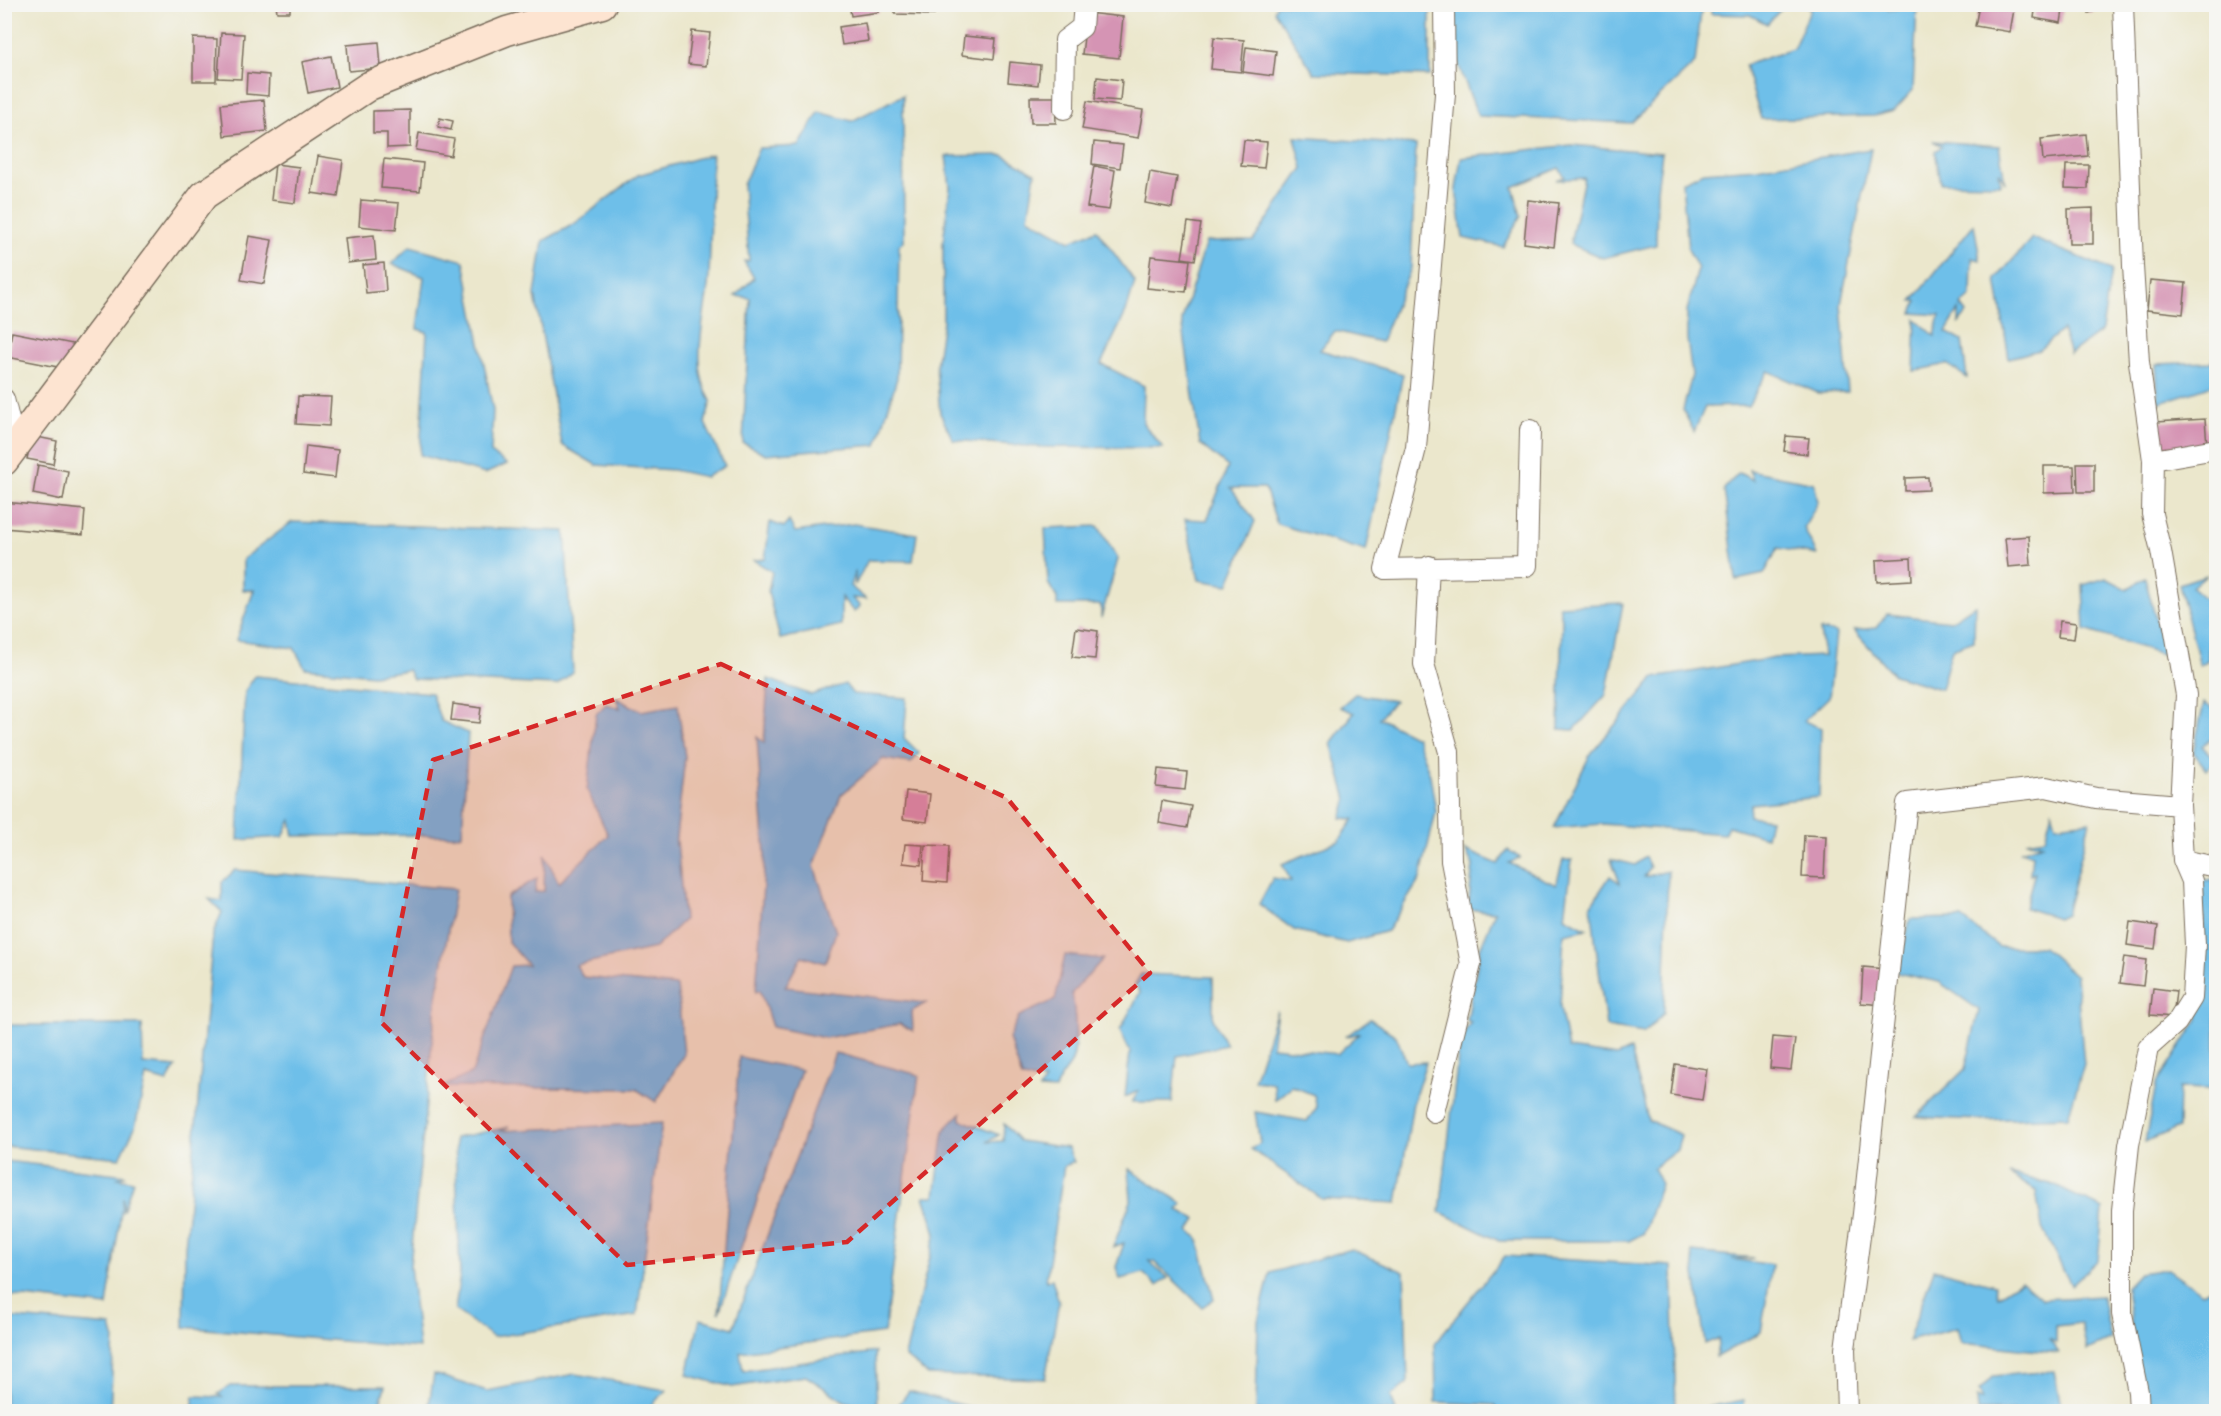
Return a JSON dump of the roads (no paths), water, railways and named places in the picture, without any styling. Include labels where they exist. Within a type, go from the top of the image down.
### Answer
[{"type":"main road","points":[[10,454],[204,195],[369,86],[507,31],[602,4]]},
{"type":"street","points":[[1064,109],[1065,40],[1082,27],[1084,4]]},
{"type":"street","points":[[1444,4],[1445,94],[1416,448],[1385,569],[1429,566],[1527,566],[1530,430]]},
{"type":"street","points":[[2123,4],[2139,363],[2153,460],[2152,514],[2162,551],[2186,695],[2180,805],[2183,860],[2192,881],[2194,945],[2192,998],[2177,1022],[2148,1048],[2129,1145],[2122,1210],[2121,1314],[2138,1392],[2139,1412]]},
{"type":"street","points":[[4,399],[10,454]]},
{"type":"street","points":[[2153,460],[2217,449]]},
{"type":"street","points":[[1429,566],[1424,664],[1449,752],[1451,861],[1471,964],[1434,1112]]},
{"type":"street","points":[[1847,1412],[1845,1349],[1863,1214],[1907,803],[2046,787],[2096,798],[2180,805]]},
{"type":"street","points":[[2183,860],[2217,867]]},
{"type":"water","points":[[1277,4],[1430,5],[1430,76],[1314,73],[1274,11]]},
{"type":"water","points":[[1702,4],[1695,63],[1631,123],[1478,116],[1451,45],[1453,5]]},
{"type":"water","points":[[1712,4],[1785,5],[1767,24],[1750,15],[1711,14]]},
{"type":"water","points":[[1806,5],[1886,5],[1888,10],[1898,9],[1899,5],[1917,5],[1913,90],[1894,111],[1874,116],[1761,119],[1745,65],[1793,49],[1811,9]]},
{"type":"water","points":[[903,95],[904,241],[899,245],[897,378],[877,445],[766,454],[743,443],[750,298],[735,296],[754,278],[744,261],[749,261],[743,185],[759,148],[799,146],[819,112],[852,121]]},
{"type":"water","points":[[1295,137],[1416,145],[1411,268],[1381,342],[1335,331],[1320,350],[1403,374],[1366,551],[1277,524],[1265,488],[1231,488],[1255,521],[1228,585],[1199,580],[1185,519],[1207,520],[1228,467],[1200,444],[1182,320],[1206,242],[1253,241],[1303,168]]},
{"type":"water","points":[[1933,141],[1999,146],[2005,182],[1999,172],[2001,184],[1941,183],[1935,151],[1942,146]]},
{"type":"water","points":[[1571,145],[1662,153],[1657,190],[1656,245],[1603,258],[1570,244],[1584,178],[1556,180],[1565,177],[1559,168],[1513,187],[1521,216],[1503,247],[1463,238],[1456,189],[1461,158]]},
{"type":"water","points":[[1871,149],[1841,304],[1848,392],[1818,393],[1768,371],[1748,406],[1705,407],[1694,432],[1683,410],[1692,375],[1687,339],[1687,311],[1698,269],[1688,249],[1682,182],[1704,172],[1757,168]]},
{"type":"water","points":[[712,154],[709,275],[700,355],[704,387],[711,401],[705,423],[725,466],[706,477],[673,470],[596,465],[562,445],[535,295],[543,241],[574,224],[638,175]]},
{"type":"water","points":[[1003,155],[1035,173],[1028,218],[1070,241],[1097,230],[1135,282],[1126,312],[1101,364],[1144,386],[1143,423],[1163,448],[1039,447],[953,440],[940,413],[936,366],[943,321],[943,242],[950,187],[946,156]]},
{"type":"water","points":[[1974,224],[1980,260],[1972,258],[1971,296],[1961,305],[1967,313],[1959,323],[1959,310],[1946,332],[1962,341],[1967,378],[1947,364],[1914,371],[1916,319],[1935,336],[1940,315],[1912,313],[1917,301],[1912,301]]},
{"type":"water","points":[[2032,238],[2111,270],[2102,330],[2070,354],[2062,330],[2039,350],[2009,358],[1996,279]]},
{"type":"water","points":[[410,246],[464,261],[493,410],[491,453],[507,464],[485,474],[420,455],[427,332],[417,329],[424,277],[392,264]]},
{"type":"water","points":[[2216,348],[2216,384],[2158,403],[2156,364],[2212,362]]},
{"type":"water","points":[[1749,470],[1814,483],[1818,502],[1804,528],[1817,555],[1778,548],[1764,574],[1736,580],[1724,489],[1739,473],[1753,480]]},
{"type":"water","points":[[789,521],[795,532],[854,524],[917,534],[913,561],[868,560],[855,585],[855,571],[850,586],[866,599],[852,598],[860,606],[854,612],[841,597],[841,625],[780,639],[768,592],[772,572],[754,560],[765,559],[770,522],[784,527]]},
{"type":"water","points":[[292,522],[565,531],[573,672],[557,685],[413,679],[408,670],[373,675],[305,668],[294,648],[236,640],[254,590],[243,590],[243,559]]},
{"type":"water","points":[[1098,526],[1118,559],[1101,618],[1101,605],[1057,605],[1057,598],[1048,583],[1045,528]]},
{"type":"water","points":[[2206,575],[2192,587],[2211,604],[2208,660],[2200,665],[2179,584]]},
{"type":"water","points":[[2106,578],[2127,589],[2145,578],[2165,655],[2085,630],[2083,585]]},
{"type":"water","points":[[1623,603],[1606,695],[1574,730],[1559,729],[1562,619],[1559,606]]},
{"type":"water","points":[[1975,605],[1974,641],[1952,649],[1941,689],[1894,675],[1854,630],[1876,628],[1887,614],[1951,621]]},
{"type":"water","points":[[1820,630],[1836,633],[1829,697],[1804,721],[1821,728],[1819,797],[1751,804],[1749,816],[1770,819],[1766,837],[1728,826],[1724,834],[1602,824],[1554,828],[1590,755],[1654,678],[1775,658],[1824,656]]},
{"type":"water","points":[[255,676],[431,693],[441,721],[468,733],[462,835],[294,836],[291,820],[283,837],[238,840],[245,691]]},
{"type":"water","points":[[768,679],[811,695],[845,684],[853,694],[907,698],[904,738],[919,753],[911,763],[883,759],[841,795],[814,866],[836,932],[825,963],[802,956],[785,987],[926,1003],[912,1011],[913,1031],[900,1024],[825,1038],[772,1027],[760,990],[756,992],[765,855],[757,737],[764,743]]},
{"type":"water","points":[[1355,694],[1395,701],[1379,718],[1416,737],[1430,775],[1436,812],[1420,879],[1387,931],[1347,943],[1294,930],[1259,904],[1273,878],[1291,881],[1282,864],[1339,841],[1354,819],[1341,818],[1347,799],[1331,743],[1354,713],[1340,707]]},
{"type":"water","points":[[616,698],[641,711],[678,705],[685,757],[675,846],[677,841],[684,920],[655,948],[576,965],[583,977],[677,986],[684,1054],[656,1102],[636,1089],[442,1087],[472,1073],[511,966],[528,965],[508,942],[507,897],[537,878],[535,892],[544,891],[545,855],[559,883],[608,835],[587,790],[596,714],[606,704],[620,708]]},
{"type":"water","points":[[2204,703],[2216,711],[2216,735],[2202,746],[2215,759],[2207,770],[2193,752]]},
{"type":"water","points":[[2052,811],[2056,825],[2090,821],[2066,914],[2058,918],[2025,908],[2035,872],[2030,874],[2032,855],[2021,851],[2042,844],[2026,841],[2045,838]]},
{"type":"water","points":[[1465,850],[1498,864],[1508,850],[1520,858],[1509,863],[1556,885],[1563,860],[1572,860],[1565,917],[1587,929],[1564,934],[1560,1007],[1568,1049],[1617,1056],[1631,1049],[1648,1120],[1681,1135],[1677,1150],[1653,1168],[1661,1184],[1644,1233],[1629,1241],[1499,1241],[1440,1212],[1460,1039],[1471,1022],[1467,1021],[1480,949],[1495,912],[1468,909],[1473,865]]},
{"type":"water","points":[[1645,857],[1650,867],[1644,877],[1668,871],[1664,1013],[1644,1033],[1606,1027],[1591,905],[1610,876],[1620,883],[1611,859],[1635,865]]},
{"type":"water","points":[[235,870],[455,889],[436,1003],[410,1266],[419,1348],[184,1327],[185,1248],[213,934],[222,912],[209,899],[222,901],[222,882]]},
{"type":"water","points":[[2202,880],[2216,880],[2216,1093],[2208,1089],[2179,1088],[2178,1128],[2145,1142],[2156,1085],[2198,1019],[2204,946]]},
{"type":"water","points":[[1962,918],[1999,947],[2043,947],[2076,976],[2084,1064],[2068,1117],[1979,1120],[1916,1117],[1965,1069],[1979,1010],[1939,982],[1897,973],[1910,919]]},
{"type":"water","points":[[1065,955],[1103,959],[1072,993],[1075,1050],[1070,1065],[1055,1090],[1039,1089],[1045,1081],[1022,1078],[1009,1038],[1019,1016],[1055,1000]]},
{"type":"water","points":[[1141,974],[1213,977],[1213,1019],[1226,1045],[1177,1056],[1172,1102],[1132,1102],[1139,1091],[1125,1097],[1130,1052],[1120,1030],[1140,992],[1135,984]]},
{"type":"water","points":[[1277,1010],[1272,1047],[1337,1054],[1360,1033],[1345,1037],[1370,1019],[1396,1036],[1407,1063],[1426,1062],[1413,1103],[1397,1203],[1322,1199],[1251,1149],[1260,1143],[1255,1112],[1307,1121],[1317,1107],[1314,1095],[1292,1086],[1275,1100],[1274,1083],[1254,1081]]},
{"type":"water","points":[[5,1025],[142,1025],[143,1064],[176,1067],[167,1082],[146,1076],[135,1127],[120,1158],[5,1146]]},
{"type":"water","points":[[835,1053],[919,1075],[884,1333],[740,1352],[743,1371],[875,1352],[877,1411],[844,1401],[806,1376],[732,1387],[687,1375],[700,1319],[733,1328]]},
{"type":"water","points":[[739,1057],[801,1070],[719,1313]]},
{"type":"water","points":[[961,1113],[961,1120],[999,1135],[987,1142],[1003,1141],[1004,1124],[1020,1141],[1068,1148],[1074,1162],[1064,1166],[1046,1281],[1052,1279],[1059,1302],[1045,1379],[928,1375],[905,1356],[936,1233],[924,1196],[935,1196],[944,1130]]},
{"type":"water","points":[[662,1123],[637,1315],[493,1337],[455,1310],[460,1274],[455,1138],[509,1127],[499,1131]]},
{"type":"water","points":[[5,1161],[126,1175],[118,1178],[133,1181],[123,1212],[123,1198],[107,1306],[5,1295]]},
{"type":"water","points":[[1129,1169],[1183,1204],[1178,1210],[1196,1219],[1189,1231],[1198,1238],[1214,1299],[1202,1307],[1155,1262],[1149,1261],[1168,1278],[1157,1286],[1143,1273],[1120,1279],[1116,1267],[1124,1243],[1113,1247],[1131,1201]]},
{"type":"water","points":[[2009,1174],[2051,1184],[2103,1209],[2098,1260],[2071,1285],[2042,1228],[2036,1191]]},
{"type":"water","points":[[1351,1249],[1404,1272],[1408,1383],[1391,1396],[1396,1411],[1256,1411],[1258,1321],[1270,1273]]},
{"type":"water","points":[[1692,1252],[1754,1258],[1732,1259],[1772,1265],[1761,1332],[1716,1357],[1719,1338],[1705,1344]]},
{"type":"water","points":[[1505,1256],[1672,1266],[1676,1411],[1497,1412],[1495,1405],[1436,1402],[1435,1343]]},
{"type":"water","points":[[1934,1269],[1995,1285],[1998,1296],[2021,1281],[2042,1299],[2102,1296],[2111,1339],[2087,1350],[2081,1323],[2056,1326],[2056,1343],[2049,1339],[2059,1353],[1961,1343],[1957,1328],[1908,1341]]},
{"type":"water","points":[[2168,1269],[2202,1293],[2216,1286],[2216,1411],[2143,1411],[2126,1287],[2139,1273]]},
{"type":"water","points":[[4,1317],[111,1326],[114,1337],[110,1411],[5,1411]]},
{"type":"water","points":[[2054,1371],[2062,1411],[1978,1411],[1977,1398],[1983,1399],[1979,1391],[1993,1376]]},
{"type":"water","points":[[434,1374],[487,1391],[575,1374],[666,1390],[646,1411],[428,1411]]},
{"type":"water","points":[[230,1386],[385,1386],[378,1411],[192,1411],[194,1396],[222,1397],[218,1394]]},
{"type":"water","points":[[909,1391],[985,1411],[894,1411]]},
{"type":"water","points":[[1744,1400],[1744,1411],[1702,1411],[1702,1408]]}]
